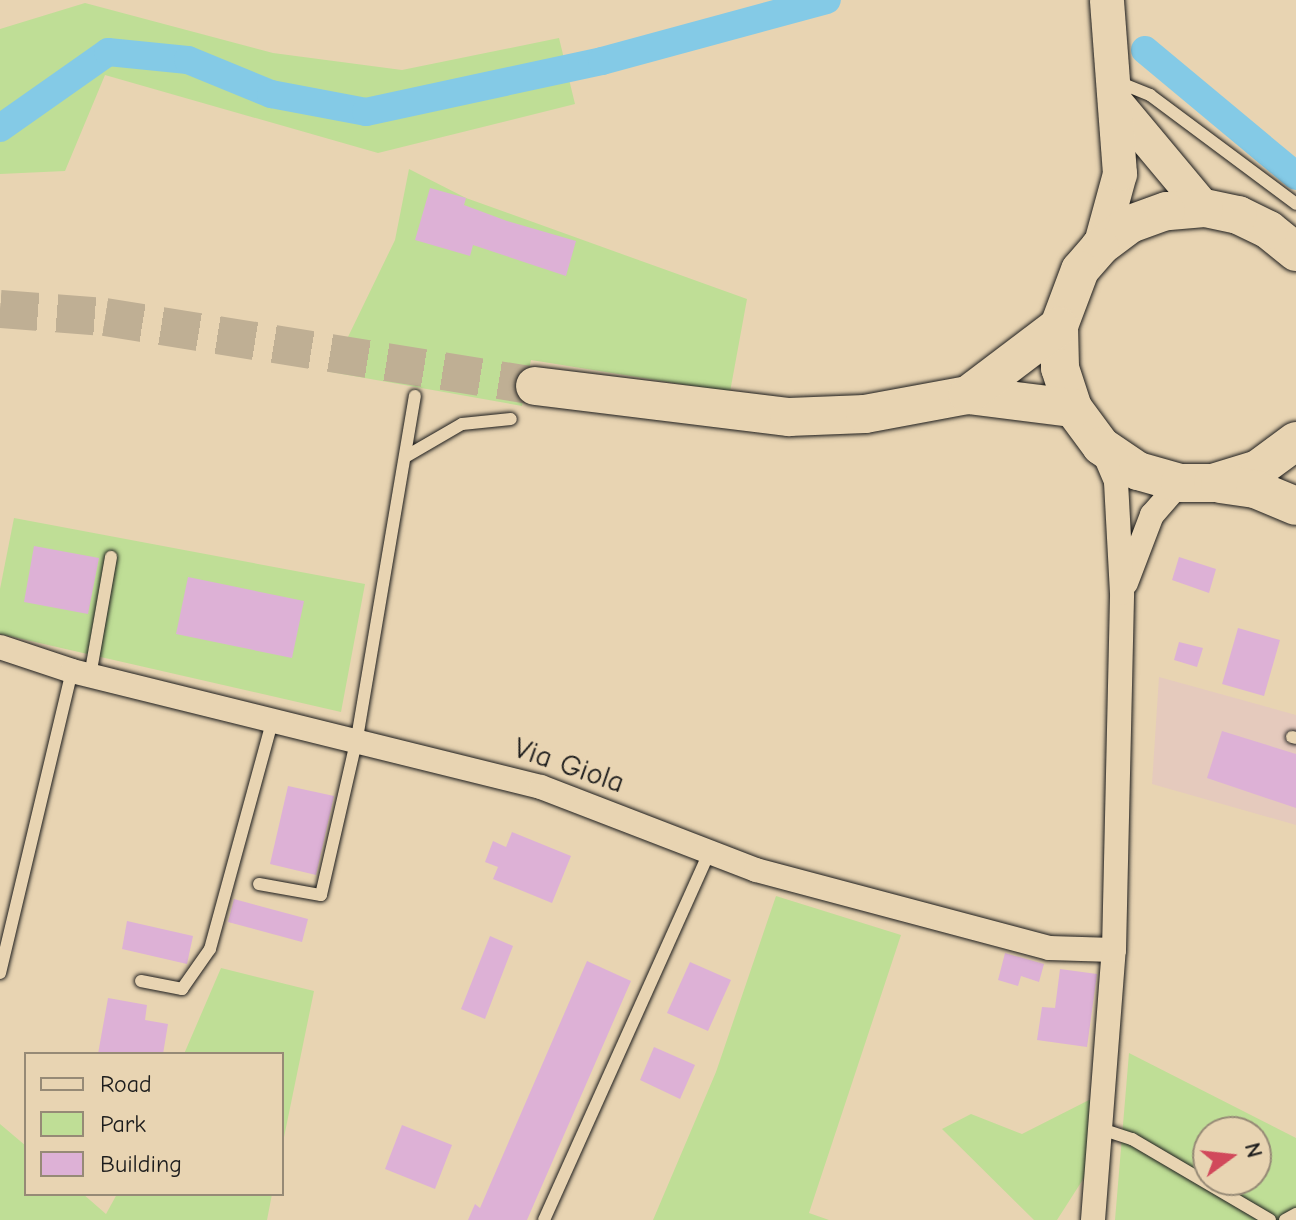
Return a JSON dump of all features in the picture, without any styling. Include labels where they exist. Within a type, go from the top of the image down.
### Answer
[{"type":"main road","points":[[1296,252],[1269,230],[1238,215],[1204,208],[1142,220],[1100,247],[1080,270],[1059,326],[1060,368],[1073,408],[1101,446],[1138,471],[1197,483],[1255,489],[1296,506]]},
{"type":"main road","points":[[968,395],[1059,326]]},
{"type":"main road","points":[[535,386],[789,417],[865,414],[968,395],[1073,408]]},
{"type":"main road","points":[[1197,483],[1258,469],[1296,441]]},
{"type":"street","points":[[1100,247],[1120,174],[1107,0]]},
{"type":"street","points":[[1116,93],[1204,208]]},
{"type":"street","points":[[1093,1220],[1114,950],[1122,593],[1116,481],[1101,446]]},
{"type":"street","points":[[1122,593],[1152,515],[1197,483]]},
{"type":"street","name":"Via Giola","points":[[0,647],[81,674],[357,738],[541,787],[756,870],[1049,948],[1114,950]]},
{"type":"lane","points":[[1116,93],[1150,95],[1296,204]]},
{"type":"lane","points":[[259,884],[321,895],[357,738],[415,396]]},
{"type":"lane","points":[[405,457],[462,424],[511,419]]},
{"type":"lane","points":[[0,973],[111,557]]},
{"type":"lane","points":[[141,981],[182,989],[210,949],[273,719]]},
{"type":"lane","points":[[544,1220],[709,852]]},
{"type":"lane","points":[[1101,1129],[1132,1139],[1270,1220]]},
{"type":"lane","points":[[1285,1220],[1296,1214]]},
{"type":"shaded area","points":[[1159,677],[1296,715],[1296,825],[1152,784]]},
{"type":"green space","points":[[85,3],[273,53],[402,70],[559,38],[575,104],[378,153],[105,75],[65,171],[0,174],[0,29]]},
{"type":"green space","points":[[409,169],[466,198],[747,299],[730,392],[531,360],[522,406],[331,372],[395,240]]},
{"type":"green space","points":[[14,518],[365,584],[341,712],[0,634],[0,589]]},
{"type":"green space","points":[[776,896],[901,935],[809,1213],[829,1220],[653,1220],[716,1072]]},
{"type":"green space","points":[[221,968],[314,991],[284,1137],[284,1052],[185,1052]]},
{"type":"green space","points":[[1129,1053],[1253,1116],[1192,1116],[1192,1196],[1272,1196],[1272,1126],[1296,1138],[1296,1220],[1115,1220]]},
{"type":"green space","points":[[1093,1098],[1089,1170],[1057,1220],[1034,1220],[942,1129],[971,1114],[1022,1134]]},
{"type":"green space","points":[[0,1124],[24,1144],[24,1196],[85,1196],[106,1214],[116,1196],[272,1196],[267,1220],[0,1220]]},
{"type":"building","points":[[430,188],[466,198],[464,205],[507,221],[576,241],[566,276],[473,245],[470,256],[415,240]]},
{"type":"building","points":[[34,546],[99,558],[88,614],[24,602]]},
{"type":"building","points":[[1179,557],[1216,569],[1209,593],[1172,580]]},
{"type":"building","points":[[188,577],[304,601],[292,658],[176,634]]},
{"type":"building","points":[[1238,628],[1280,640],[1264,696],[1222,684]]},
{"type":"building","points":[[1179,642],[1203,648],[1197,667],[1174,660]]},
{"type":"building","points":[[1222,731],[1296,754],[1296,808],[1207,778]]},
{"type":"building","points":[[288,786],[334,796],[316,875],[270,864]]},
{"type":"building","points":[[512,832],[571,856],[552,903],[493,879],[498,867],[485,862],[493,841],[506,847]]},
{"type":"building","points":[[234,899],[308,919],[302,942],[228,922]]},
{"type":"building","points":[[127,921],[193,936],[187,964],[122,949]]},
{"type":"building","points":[[490,936],[513,946],[485,1019],[461,1009]]},
{"type":"building","points":[[1005,953],[1044,964],[1039,982],[1021,976],[1018,986],[998,980]]},
{"type":"building","points":[[587,961],[631,981],[527,1220],[468,1220],[475,1204],[480,1208]]},
{"type":"building","points":[[690,962],[731,980],[708,1031],[667,1013]]},
{"type":"building","points":[[1060,969],[1097,974],[1087,1047],[1037,1040],[1042,1007],[1055,1008]]},
{"type":"building","points":[[108,998],[147,1005],[145,1020],[168,1024],[163,1052],[98,1052]]},
{"type":"building","points":[[654,1047],[695,1065],[680,1099],[640,1080]]},
{"type":"building","points":[[402,1125],[452,1145],[435,1189],[385,1169]]},
{"type":"waterway","points":[[0,128],[108,52],[188,60],[271,94],[366,112],[602,61],[827,0]]},
{"type":"waterway","points":[[1145,50],[1296,176]]},
{"type":"tunnel","points":[[0,309],[105,317],[535,386]]}]
